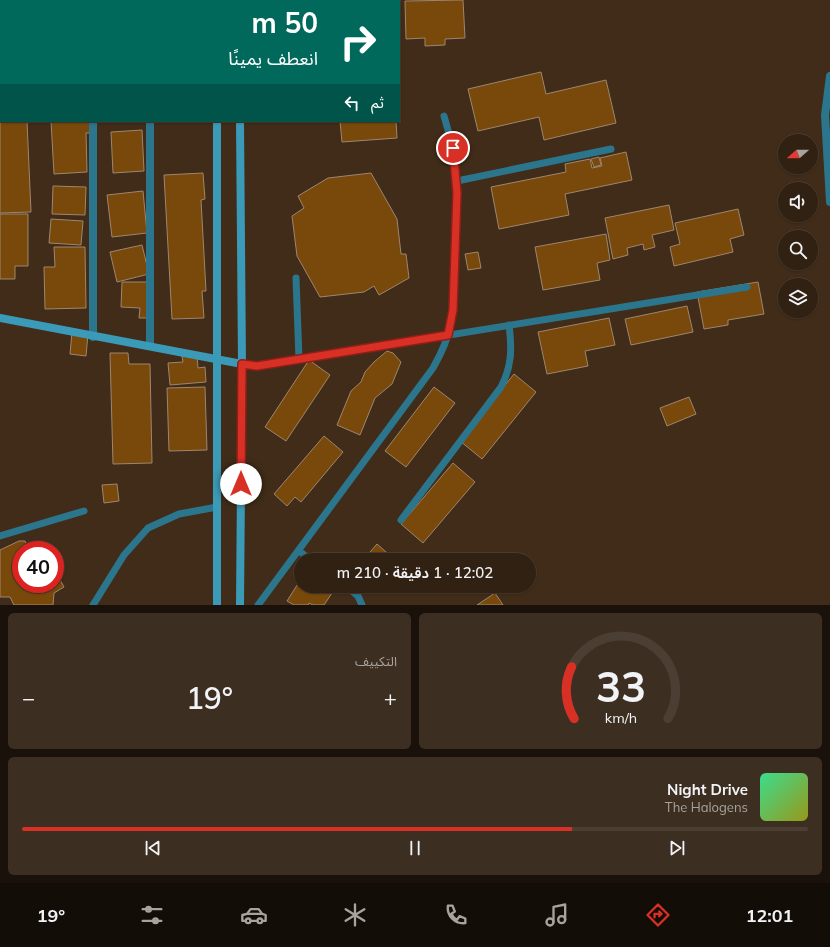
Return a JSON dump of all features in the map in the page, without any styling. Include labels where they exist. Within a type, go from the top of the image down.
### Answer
[{"type":"street","points":[[830,76],[825,115],[830,202]]},
{"type":"street","points":[[93,122],[93,337]]},
{"type":"street","points":[[150,122],[150,346]]},
{"type":"street","points":[[217,122],[217,605]]},
{"type":"street","points":[[240,122],[242,364],[240,605]]},
{"type":"street","points":[[0,318],[93,337],[150,346],[242,364]]},
{"type":"lane","points":[[258,605],[434,368],[448,335],[453,310],[457,181],[453,148],[444,116]]},
{"type":"lane","points":[[457,181],[611,149]]},
{"type":"lane","points":[[296,278],[299,359]]},
{"type":"lane","points":[[242,364],[257,366],[747,287]]},
{"type":"lane","points":[[401,520],[501,387],[506,376],[511,356],[509,326]]},
{"type":"lane","points":[[93,605],[124,554],[148,528],[179,514],[217,507]]},
{"type":"lane","points":[[0,536],[84,511]]},
{"type":"lane","points":[[354,593],[358,596],[362,605]]},
{"type":"building","points":[[463,0],[465,38],[445,39],[445,45],[425,46],[425,38],[406,39],[405,1]]},
{"type":"building","points":[[541,72],[546,94],[606,80],[616,123],[544,140],[539,117],[478,131],[468,89]]},
{"type":"building","points":[[0,122],[27,122],[31,212],[0,213]]},
{"type":"building","points":[[51,122],[92,122],[92,133],[86,133],[87,172],[54,174]]},
{"type":"building","points":[[340,122],[396,122],[397,138],[342,142]]},
{"type":"building","points":[[142,130],[144,171],[113,173],[111,132]]},
{"type":"building","points":[[626,152],[632,180],[565,194],[569,215],[499,229],[491,187],[566,172],[565,164],[590,159],[592,168],[602,166],[600,158]]},
{"type":"building","points":[[599,157],[601,165],[594,167],[591,159]]},
{"type":"building","points":[[203,173],[205,199],[201,200],[206,291],[202,291],[204,318],[172,319],[164,175]]},
{"type":"building","points":[[371,173],[397,219],[401,254],[406,254],[409,278],[379,295],[374,286],[364,292],[320,297],[297,256],[292,216],[304,208],[298,196],[328,178]]},
{"type":"building","points":[[53,186],[86,187],[85,215],[52,214]]},
{"type":"building","points":[[143,191],[147,233],[112,237],[107,195]]},
{"type":"building","points":[[669,205],[674,230],[652,235],[655,247],[644,250],[643,244],[627,248],[628,255],[613,259],[605,218]]},
{"type":"building","points":[[738,209],[744,235],[730,239],[733,252],[674,266],[670,247],[680,244],[675,223]]},
{"type":"building","points":[[0,214],[28,214],[28,266],[15,266],[15,279],[0,279]]},
{"type":"building","points":[[51,219],[83,221],[81,245],[49,243]]},
{"type":"building","points":[[606,234],[610,260],[597,263],[600,280],[543,290],[535,247]]},
{"type":"building","points":[[142,245],[149,274],[117,282],[110,252]]},
{"type":"building","points":[[54,247],[85,247],[86,308],[45,309],[44,267],[55,267]]},
{"type":"building","points":[[478,252],[481,268],[468,270],[465,254]]},
{"type":"building","points":[[122,282],[151,282],[151,318],[139,318],[140,308],[121,307]]},
{"type":"building","points":[[758,282],[764,314],[728,320],[728,325],[704,329],[697,292]]},
{"type":"building","points":[[687,306],[693,332],[631,345],[625,319]]},
{"type":"building","points":[[609,318],[615,345],[585,351],[588,366],[547,374],[538,332]]},
{"type":"building","points":[[72,332],[88,334],[86,356],[70,354]]},
{"type":"building","points":[[387,351],[393,353],[401,362],[392,384],[375,398],[360,435],[337,425],[351,391],[361,382],[365,372],[374,362]]},
{"type":"building","points":[[110,353],[128,353],[129,364],[150,364],[152,463],[113,464]]},
{"type":"building","points":[[197,355],[198,368],[205,367],[206,382],[170,385],[168,363],[183,362],[182,356]]},
{"type":"building","points":[[309,360],[330,375],[286,441],[265,427]]},
{"type":"building","points":[[514,374],[536,392],[482,459],[460,441]]},
{"type":"building","points":[[205,387],[207,450],[169,451],[167,388]]},
{"type":"building","points":[[434,387],[455,403],[406,467],[385,451]]},
{"type":"building","points":[[689,397],[696,414],[667,426],[660,408]]},
{"type":"building","points":[[324,436],[343,452],[301,502],[295,497],[287,506],[274,494]]},
{"type":"building","points":[[453,463],[475,482],[423,543],[401,524]]},
{"type":"building","points":[[117,484],[119,501],[104,503],[102,485]]},
{"type":"building","points":[[12,544],[12,593],[54,593],[53,605],[14,605],[10,597],[0,597],[0,550]]},
{"type":"building","points":[[377,544],[387,553],[369,553]]},
{"type":"building","points":[[294,590],[294,593],[332,593],[324,605],[313,605],[309,603],[308,605],[294,605],[287,601]]},
{"type":"building","points":[[495,593],[503,605],[477,605]]},
{"type":"route","points":[[241,484],[242,364],[257,366],[448,335],[452,323],[453,310],[457,193],[456,165],[453,148]]}]
